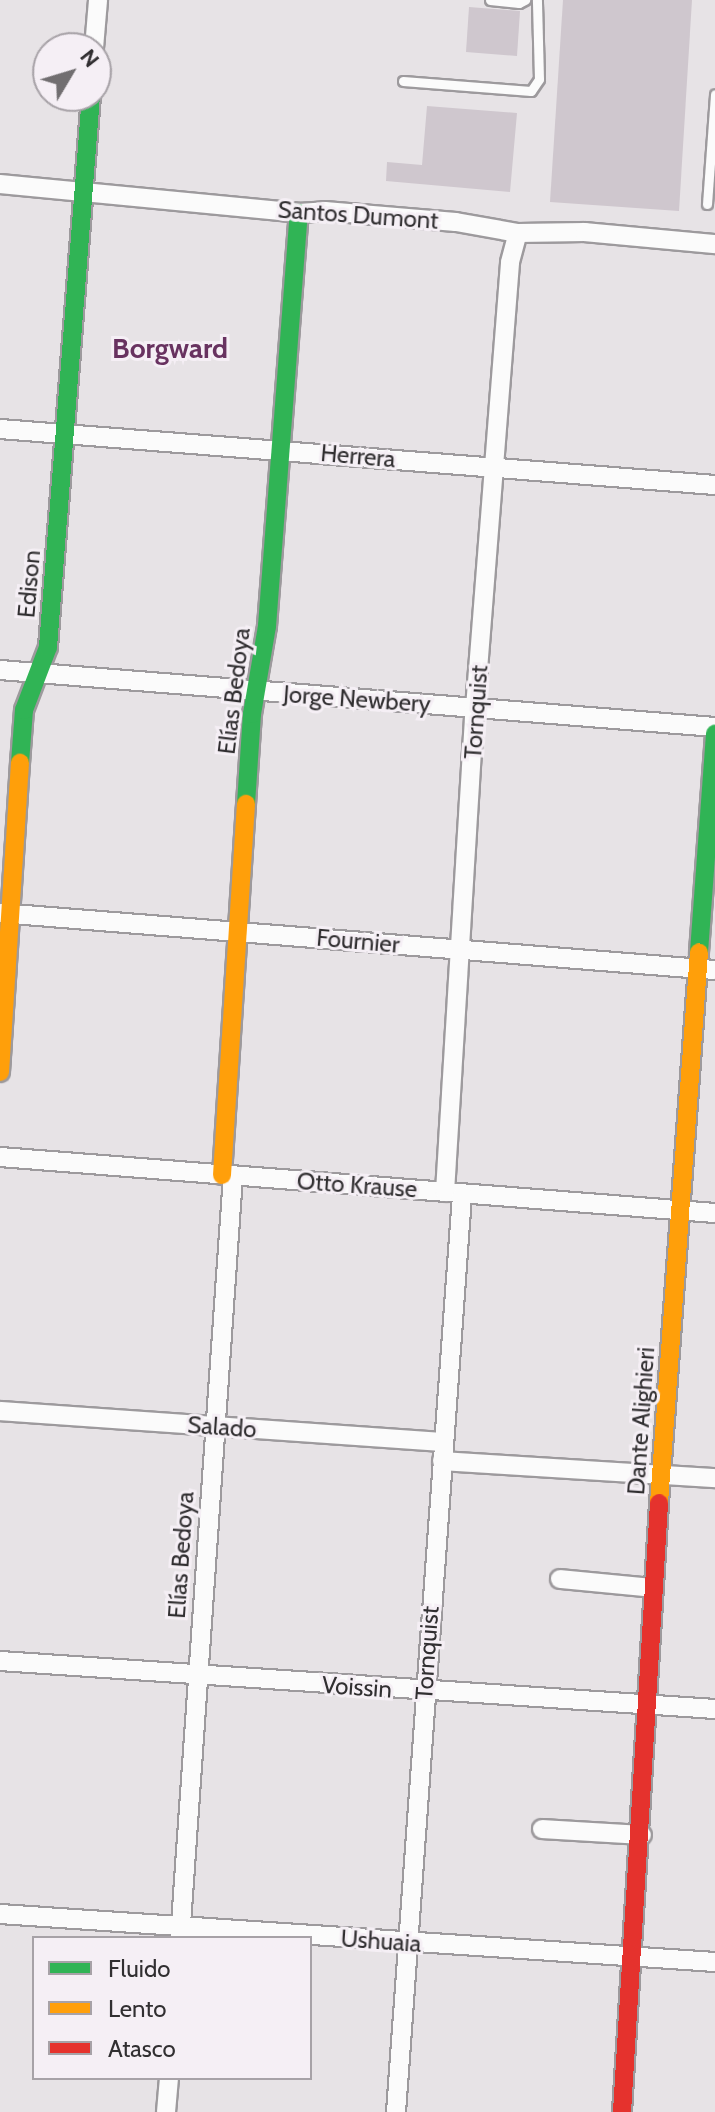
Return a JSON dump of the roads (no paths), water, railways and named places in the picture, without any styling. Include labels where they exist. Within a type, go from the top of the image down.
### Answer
[{"type":"street","points":[[95,32],[98,0]]},
{"type":"street","name":"Edison","points":[[0,1072],[4,914],[24,710],[48,647],[90,112]]},
{"type":"street","name":"Santos Dumont","points":[[0,184],[299,213],[325,211],[456,222],[518,233],[585,232],[715,244]]},
{"type":"street","name":"Elías Bedoya","points":[[180,1933],[214,1427],[237,930],[257,691],[267,626],[299,213]]},
{"type":"street","name":"Tornquist","points":[[396,2112],[444,1442],[460,950],[475,708],[510,262],[518,233]]},
{"type":"street","name":"Herrera","points":[[0,429],[715,485]]},
{"type":"street","name":"Jorge Newbery","points":[[0,670],[715,727]]},
{"type":"street","name":"Dante Alighieri","points":[[622,2112],[680,1210],[706,970],[715,734]]},
{"type":"street","name":"Fournier","points":[[4,914],[237,930],[706,970]]},
{"type":"street","name":"Otto Krause","points":[[0,1157],[715,1213]]},
{"type":"street","name":"Salado","points":[[0,1411],[444,1442]]},
{"type":"street","points":[[442,1461],[715,1478]]},
{"type":"street","points":[[560,1579],[654,1588]]},
{"type":"street","name":"Voissin","points":[[0,1661],[196,1677],[715,1709]]},
{"type":"street","points":[[542,1829],[642,1835]]},
{"type":"street","name":"Ushuaia","points":[[0,1914],[180,1933],[255,1936]]},
{"type":"street","name":"Ushuaia","points":[[312,1938],[715,1962]]},
{"type":"street","points":[[166,2112],[169,2080]]},
{"type":"lane","points":[[490,0],[519,3],[525,0]]},
{"type":"lane","points":[[403,81],[531,91],[539,79],[537,0]]},
{"type":"lane","points":[[707,204],[715,94]]},
{"type":"district","name":"Borgward","points":[[170,348]]}]
